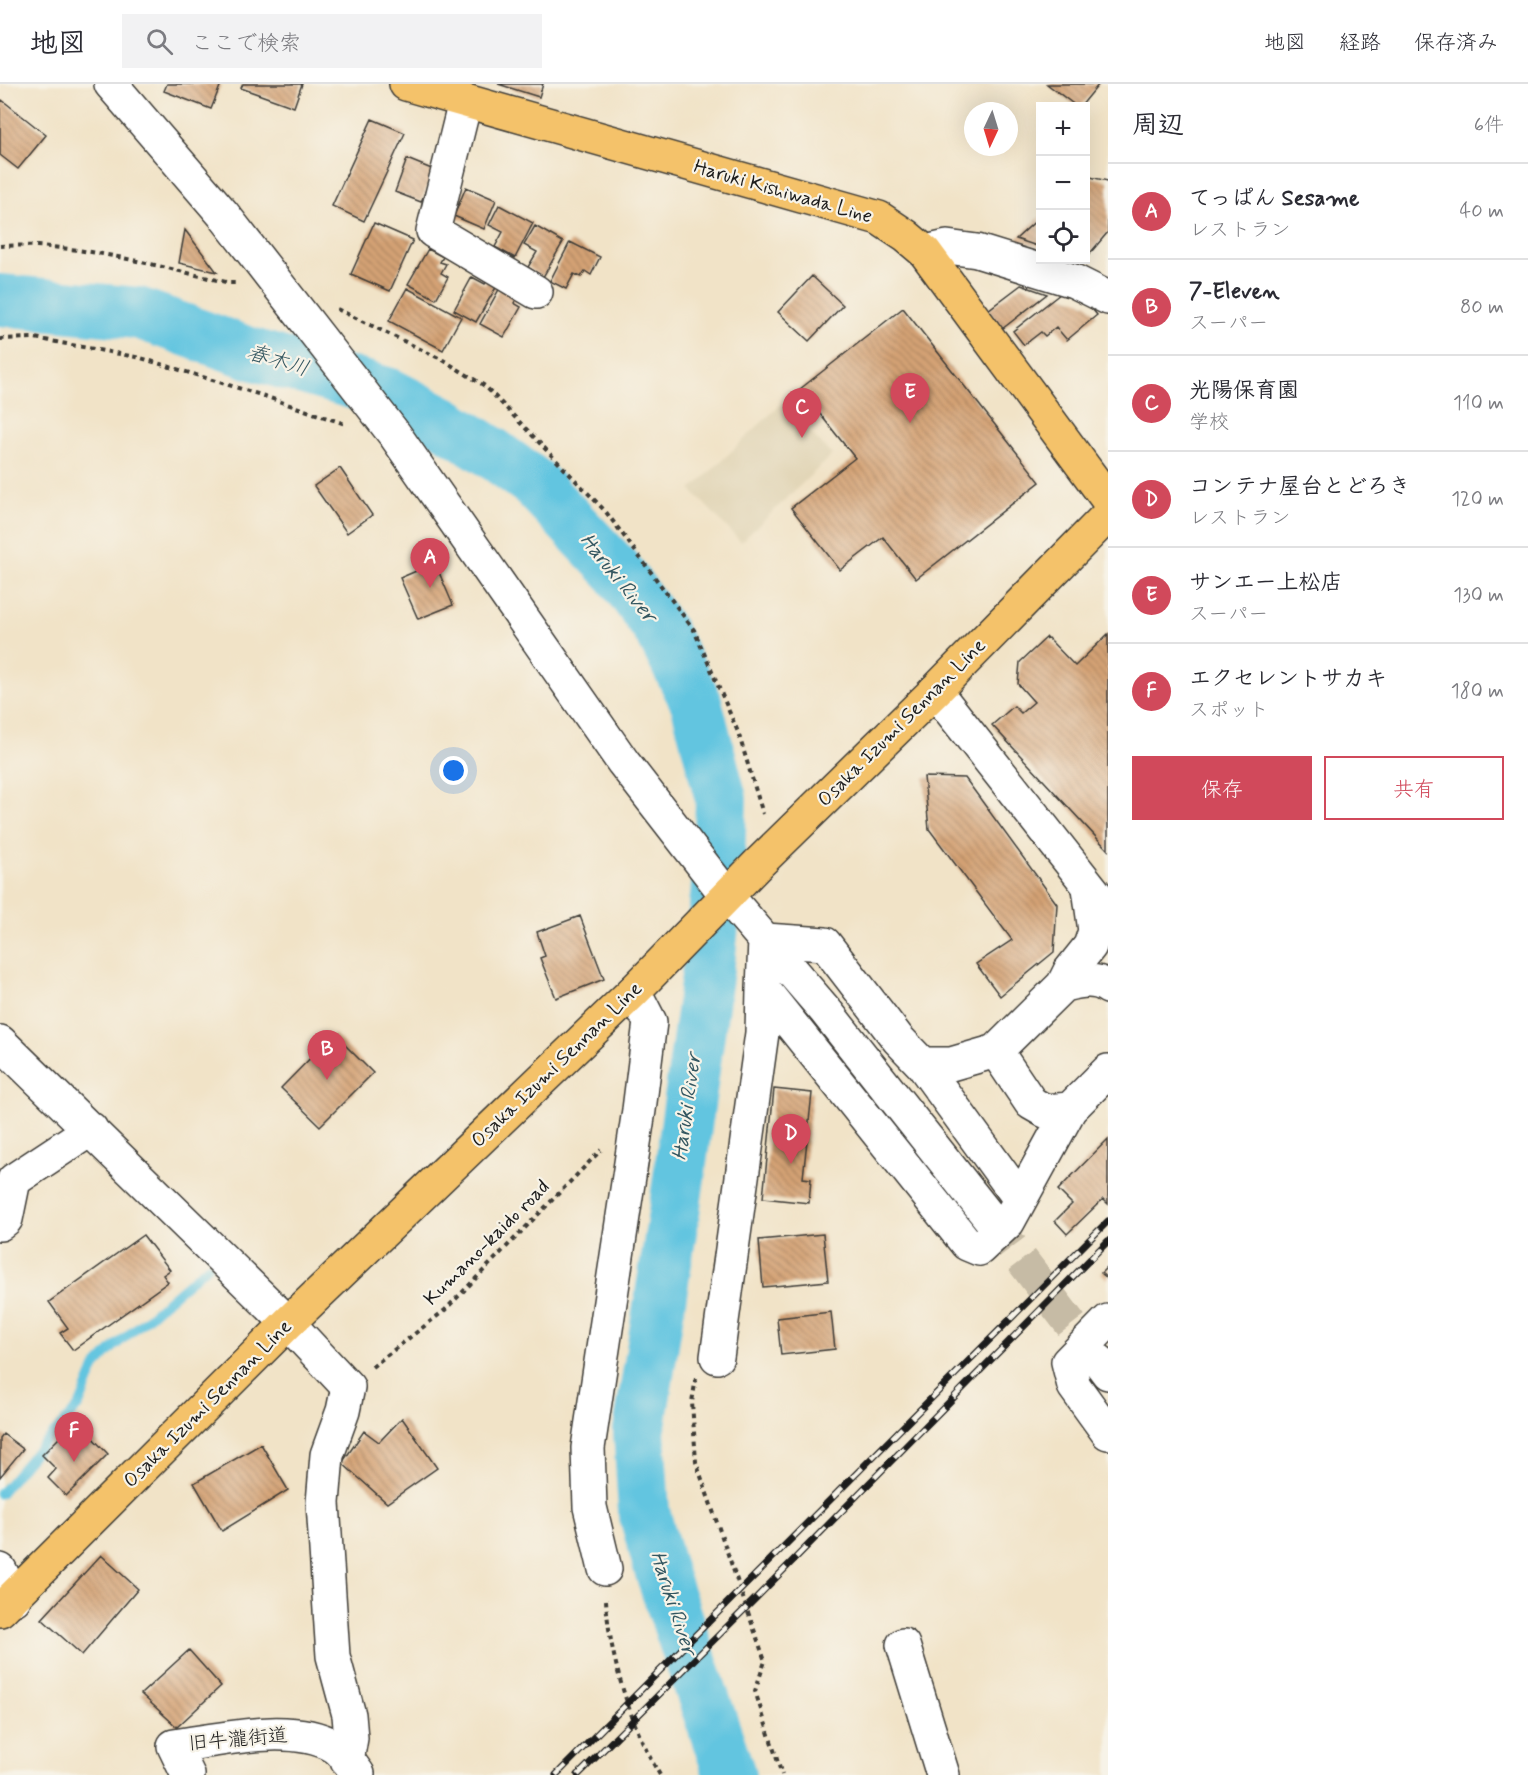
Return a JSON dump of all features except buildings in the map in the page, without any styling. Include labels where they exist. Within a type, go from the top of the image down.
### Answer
[{"type":"main road","name":"Haruki Kishiwada Line","points":[[406,84],[879,218],[925,252],[1108,500]]},
{"type":"main road","name":"Osaka Izumi Sennan Line","points":[[5,1593],[645,980],[1108,515]]},
{"type":"street","points":[[111,84],[223,214],[395,435],[623,762],[727,896],[825,1010],[992,1221]]},
{"type":"street","points":[[465,102],[433,231],[462,264],[536,292]]},
{"type":"street","points":[[925,252],[947,247],[977,251],[1074,281],[1108,298]]},
{"type":"street","points":[[922,1064],[951,1064],[996,1051],[1063,985],[1070,971],[1090,946],[1095,931],[1098,899],[935,691]]},
{"type":"street","points":[[707,1362],[762,1033],[763,989],[760,934]]},
{"type":"street","points":[[760,934],[825,944],[898,1039],[922,1064],[1020,1199]]},
{"type":"street","points":[[604,1569],[590,1507],[588,1448],[651,1022],[645,980]]},
{"type":"street","points":[[1063,985],[1081,981],[1102,982],[1108,987]]},
{"type":"street","points":[[763,989],[967,1244],[979,1249],[1008,1222],[1070,1109],[1108,1071]]},
{"type":"street","points":[[0,1042],[288,1323],[348,1387],[343,1411],[327,1455],[323,1503],[333,1656],[350,1715],[353,1768]]},
{"type":"street","points":[[996,1051],[1031,1103],[1045,1111],[1070,1109]]},
{"type":"street","points":[[0,1224],[6,1218],[14,1180],[91,1129]]},
{"type":"street","points":[[1108,1321],[1068,1362],[1074,1386],[1108,1433]]},
{"type":"street","points":[[903,1645],[943,1775]]},
{"type":"street","name":"旧牛瀧街道","points":[[188,1775],[174,1746],[274,1733],[292,1733],[316,1738],[336,1747],[353,1768]]},
{"type":"path","points":[[0,246],[20,245],[77,250],[231,283],[241,283]]},
{"type":"path","points":[[335,308],[443,360],[485,387],[606,512],[694,630],[738,732],[765,820]]},
{"type":"path","points":[[0,339],[35,338],[141,358],[349,425]]},
{"type":"path","name":"Kumano-kaido road","points":[[348,1387],[445,1310],[606,1144]]},
{"type":"path","points":[[707,1362],[692,1402],[696,1462],[765,1661],[755,1691],[782,1775]]},
{"type":"path","points":[[604,1569],[607,1624],[621,1682],[639,1732],[660,1775]]},
{"type":"shaded area","points":[[782,403],[832,455],[741,542],[691,490]]},
{"type":"waterway","name":"Haruki River","points":[[0,300],[138,313],[252,354],[390,394],[442,421],[534,483],[619,573],[661,632],[696,702],[721,799],[719,866],[710,955],[674,1213],[639,1431],[644,1512],[662,1576],[730,1775]]},
{"type":"waterway","points":[[0,1494],[79,1406],[95,1367],[115,1346],[208,1266]]},
{"type":"tunnel","points":[[992,1221],[1099,1361]]},
{"type":"railway","points":[[556,1775],[1108,1221]]},
{"type":"railway","points":[[578,1775],[1108,1241]]},
{"type":"place","name":"サンエー上松店","points":[[910,423]]},
{"type":"place","name":"光陽保育園","points":[[802,438]]},
{"type":"place","name":"てっぱん Sesame","points":[[430,588]]},
{"type":"place","name":"7-Eleven","points":[[327,1080]]},
{"type":"place","name":"コンテナ屋台とどろき","points":[[791,1164]]},
{"type":"place","name":"エクセレントサカキ","points":[[74,1462]]},
{"type":"water label","name":"春木川","points":[[278,361]]}]
